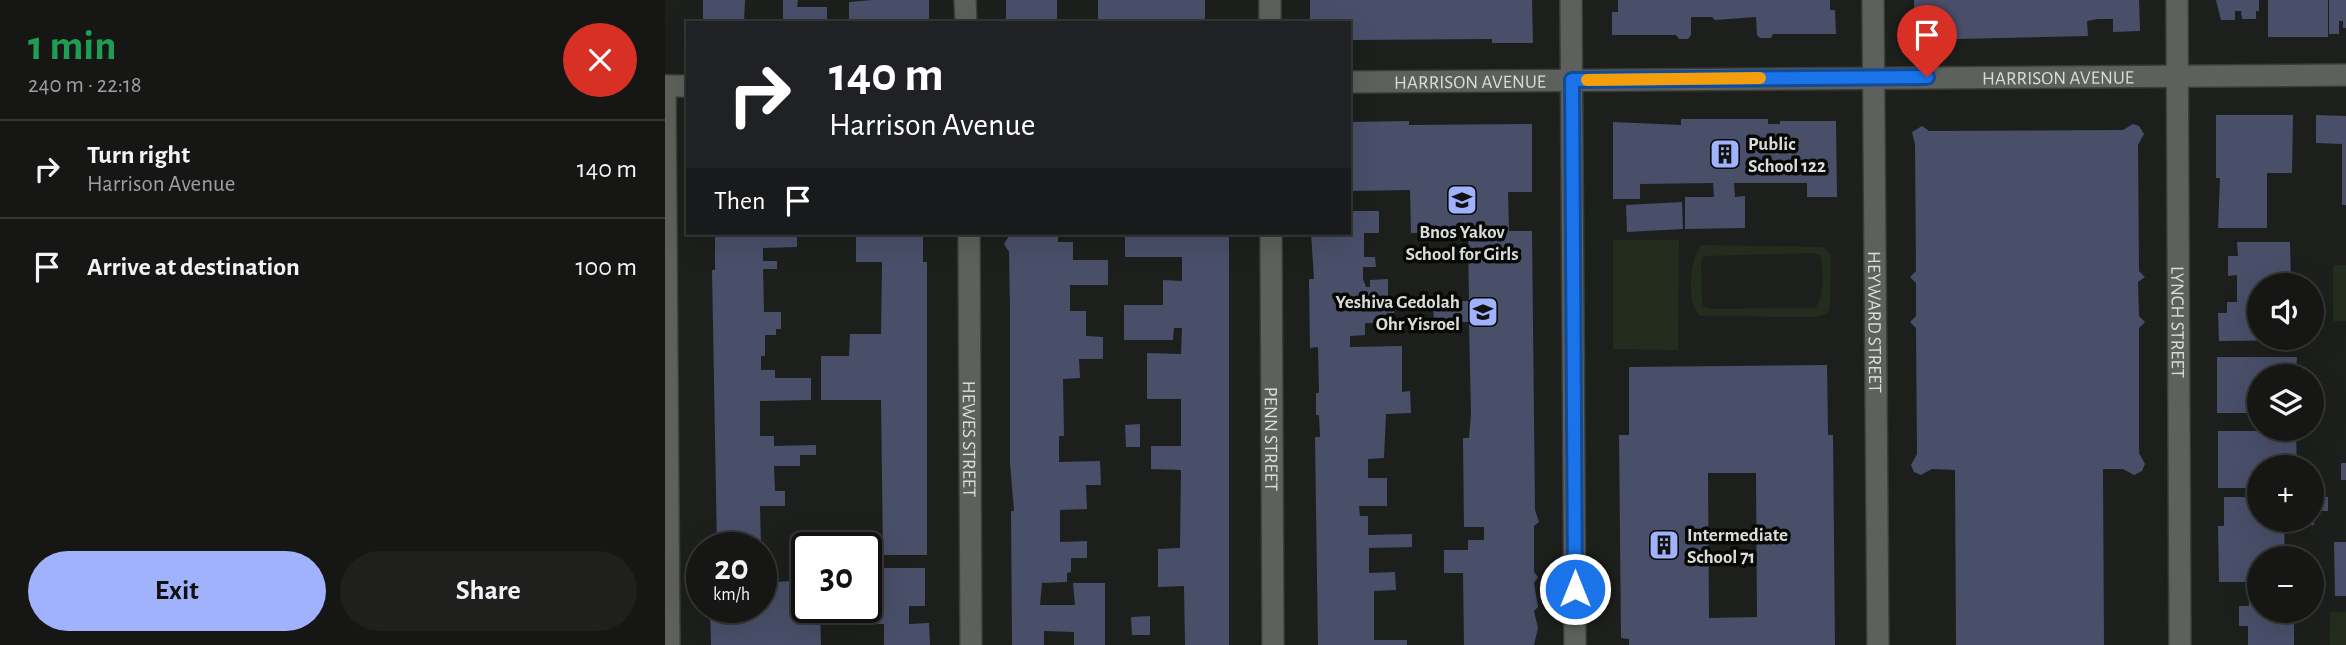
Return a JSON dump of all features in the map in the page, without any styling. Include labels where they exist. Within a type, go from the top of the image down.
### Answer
[{"type":"street","points":[[965,0],[966,21]]},
{"type":"street","points":[[1270,0],[1270,21]]},
{"type":"street","points":[[1571,0],[1576,645]]},
{"type":"street","name":"HEYWARD STREET","points":[[1873,0],[1878,645]]},
{"type":"street","name":"LYNCH STREET","points":[[2176,0],[2181,645]]},
{"type":"street","name":"HARRISON AVENUE","points":[[1351,82],[2346,75]]},
{"type":"street","points":[[669,645],[665,86],[686,86]]},
{"type":"street","name":"HEWES STREET","points":[[969,235],[971,645]]},
{"type":"street","name":"PENN STREET","points":[[1271,235],[1273,645]]},
{"type":"green space","points":[[1613,240],[1679,240],[1678,350],[1613,349]]},
{"type":"green space","points":[[1702,245],[1823,247],[1831,254],[1830,309],[1826,314],[1814,317],[1700,316],[1691,292],[1692,270]],"holes":[[[1820,255],[1823,282],[1821,297],[1815,308],[1709,309],[1702,305],[1701,262],[1704,256]]]},
{"type":"green space","points":[[2333,265],[2346,265],[2346,321],[2333,321]]},
{"type":"green space","points":[[2330,612],[2346,612],[2346,645],[2330,645]]},
{"type":"building","points":[[703,0],[745,0],[744,21],[703,21]]},
{"type":"building","points":[[783,0],[798,0],[797,7],[827,7],[827,21],[783,21]]},
{"type":"building","points":[[929,0],[929,21],[849,21],[849,2]]},
{"type":"building","points":[[1006,0],[1057,0],[1057,21],[1006,21]]},
{"type":"building","points":[[1098,0],[1205,0],[1205,21],[1098,21]]},
{"type":"building","points":[[1310,0],[1532,0],[1533,43],[1492,43],[1492,39],[1353,40],[1351,45],[1351,21],[1310,21]]},
{"type":"building","points":[[1618,0],[1830,0],[1830,10],[1835,10],[1836,34],[1773,34],[1771,38],[1760,38],[1757,35],[1756,17],[1715,20],[1712,17],[1691,17],[1691,35],[1688,39],[1679,39],[1676,35],[1612,35],[1612,12],[1618,12]]},
{"type":"building","points":[[1914,0],[2139,0],[2140,31],[2113,32],[2113,19],[2098,19],[2087,21],[2088,36],[1915,40]]},
{"type":"building","points":[[2216,0],[2259,0],[2259,11],[2256,11],[2256,19],[2242,19],[2241,11],[2235,11],[2235,20],[2221,20]]},
{"type":"building","points":[[2268,0],[2328,0],[2328,37],[2268,37]]},
{"type":"building","points":[[2329,0],[2346,0],[2346,28],[2343,28],[2343,21],[2339,21],[2339,34],[2329,34]]},
{"type":"building","points":[[2216,115],[2293,115],[2292,173],[2267,173],[2267,228],[2218,228],[2220,178],[2216,178]]},
{"type":"building","points":[[2316,115],[2346,116],[2346,205],[2342,205],[2342,144],[2316,143]]},
{"type":"building","name":"Public School 122","points":[[1681,119],[1768,119],[1768,124],[1780,124],[1780,121],[1836,121],[1837,197],[1807,197],[1807,183],[1734,183],[1735,197],[1745,196],[1745,228],[1685,229],[1685,197],[1714,197],[1713,183],[1640,184],[1640,199],[1613,199],[1613,122],[1681,125]]},
{"type":"building","points":[[1409,121],[1409,125],[1532,124],[1532,192],[1508,192],[1509,231],[1532,231],[1535,510],[1539,522],[1534,526],[1534,572],[1538,577],[1534,583],[1538,607],[1534,611],[1538,628],[1534,645],[1464,645],[1463,573],[1444,573],[1444,550],[1468,550],[1468,540],[1484,540],[1484,527],[1464,527],[1463,438],[1469,438],[1471,414],[1469,322],[1434,322],[1433,301],[1469,301],[1468,232],[1411,233],[1410,190],[1351,191],[1351,122]]},
{"type":"building","points":[[2133,124],[2139,126],[2144,134],[2138,145],[2139,271],[2145,277],[2138,282],[2139,316],[2145,322],[2139,328],[2139,453],[2145,464],[2142,471],[2134,475],[2123,469],[2103,469],[2104,645],[1956,645],[1955,470],[1932,469],[1921,475],[1914,472],[1911,465],[1917,454],[1916,328],[1910,322],[1916,316],[1916,283],[1910,277],[1916,271],[1915,144],[1912,132],[1922,126],[1929,131],[2123,130]]},
{"type":"building","points":[[1682,202],[1683,229],[1627,232],[1626,205]]},
{"type":"building","points":[[1351,211],[1379,211],[1379,233],[1364,233],[1364,257],[1375,257],[1376,267],[1363,267],[1363,279],[1366,287],[1370,287],[1370,280],[1388,279],[1388,302],[1394,302],[1394,323],[1365,323],[1365,335],[1350,336],[1350,347],[1402,346],[1402,392],[1410,391],[1411,413],[1386,414],[1384,458],[1368,459],[1368,478],[1387,478],[1387,506],[1359,506],[1360,516],[1368,516],[1368,535],[1412,534],[1412,547],[1369,548],[1369,573],[1395,572],[1396,590],[1374,591],[1374,640],[1407,640],[1407,645],[1318,645],[1315,437],[1320,437],[1319,415],[1316,415],[1316,393],[1319,393],[1318,347],[1310,348],[1309,279],[1314,279],[1311,235],[1351,235]]},
{"type":"building","points":[[715,235],[797,235],[797,247],[763,248],[763,261],[777,261],[777,269],[763,269],[764,312],[781,312],[781,329],[776,329],[776,335],[765,335],[765,356],[761,356],[761,370],[775,370],[775,378],[811,378],[811,400],[760,401],[760,436],[774,436],[774,446],[816,445],[816,455],[800,455],[800,466],[774,466],[775,491],[785,491],[785,506],[760,506],[761,532],[717,532],[712,270],[715,270]]},
{"type":"building","points":[[856,235],[923,235],[923,262],[927,262],[927,555],[883,555],[881,400],[821,400],[821,356],[849,356],[850,334],[881,334],[882,262],[856,262]]},
{"type":"building","points":[[1010,235],[1070,235],[1058,236],[1058,242],[1073,242],[1073,260],[1108,260],[1108,285],[1070,285],[1070,311],[1086,311],[1086,336],[1103,337],[1103,359],[1079,359],[1080,378],[1063,379],[1064,436],[1059,436],[1059,462],[1100,461],[1101,485],[1086,485],[1087,509],[1060,510],[1060,542],[1087,541],[1087,558],[1071,558],[1071,572],[1067,573],[1067,582],[1042,583],[1040,605],[1075,605],[1073,583],[1105,583],[1105,645],[1074,645],[1074,632],[1044,631],[1044,645],[1012,645],[1011,511],[1014,511],[1010,463],[1009,252],[1004,244]]},
{"type":"building","points":[[1125,235],[1229,235],[1229,645],[1185,645],[1184,586],[1158,587],[1158,549],[1180,548],[1181,470],[1151,469],[1151,446],[1181,446],[1181,399],[1147,399],[1147,353],[1181,354],[1182,328],[1174,328],[1173,340],[1124,340],[1124,305],[1163,305],[1163,280],[1182,281],[1182,257],[1125,257]]},
{"type":"building","points":[[2237,242],[2290,242],[2291,273],[2247,273],[2247,341],[2219,341],[2218,313],[2227,313],[2227,302],[2237,302],[2237,275],[2228,276],[2228,256],[2238,256]]},
{"type":"building","points":[[2217,357],[2297,357],[2297,364],[2247,364],[2247,413],[2217,413]]},
{"type":"building","name":"Intermediate School 71","points":[[1827,365],[1828,435],[1833,435],[1835,645],[1629,645],[1629,639],[1621,638],[1619,435],[1629,435],[1629,367]],"holes":[[[1708,473],[1756,473],[1757,617],[1709,618]]]},
{"type":"building","points":[[1140,424],[1140,447],[1126,447],[1125,425]]},
{"type":"building","points":[[2218,431],[2247,431],[2247,441],[2296,441],[2297,455],[2247,455],[2247,488],[2218,488]]},
{"type":"building","points":[[2341,463],[2346,463],[2346,480],[2341,480]]},
{"type":"building","points":[[2224,497],[2247,497],[2247,532],[2284,532],[2285,546],[2247,546],[2247,582],[2219,582],[2218,526],[2224,526]]},
{"type":"building","points":[[2324,497],[2328,497],[2328,511],[2324,511]]},
{"type":"building","points":[[2334,542],[2346,542],[2346,596],[2335,596]]},
{"type":"building","points":[[882,568],[925,568],[925,606],[909,606],[909,624],[929,623],[930,645],[884,645],[884,624],[855,624],[882,623]]},
{"type":"building","points":[[791,581],[791,623],[820,623],[821,645],[711,645],[710,623],[777,623],[777,582]]},
{"type":"building","points":[[2239,606],[2247,606],[2247,623],[2294,623],[2294,645],[2248,645],[2248,626],[2239,626]]},
{"type":"building","points":[[1150,616],[1150,635],[1132,635],[1131,617]]},
{"type":"slow traffic","points":[[1587,80],[1760,78]]},
{"type":"place","name":"Public School 122","points":[[1725,154]]},
{"type":"place","name":"Bnos Yakov School for Girls","points":[[1462,200]]},
{"type":"place","name":"Yeshiva Gedolah Ohr Yisroel","points":[[1483,312]]},
{"type":"place","name":"Intermediate School 71","points":[[1664,545]]},
{"type":"route","points":[[1575,589],[1572,80],[1927,77]]}]
